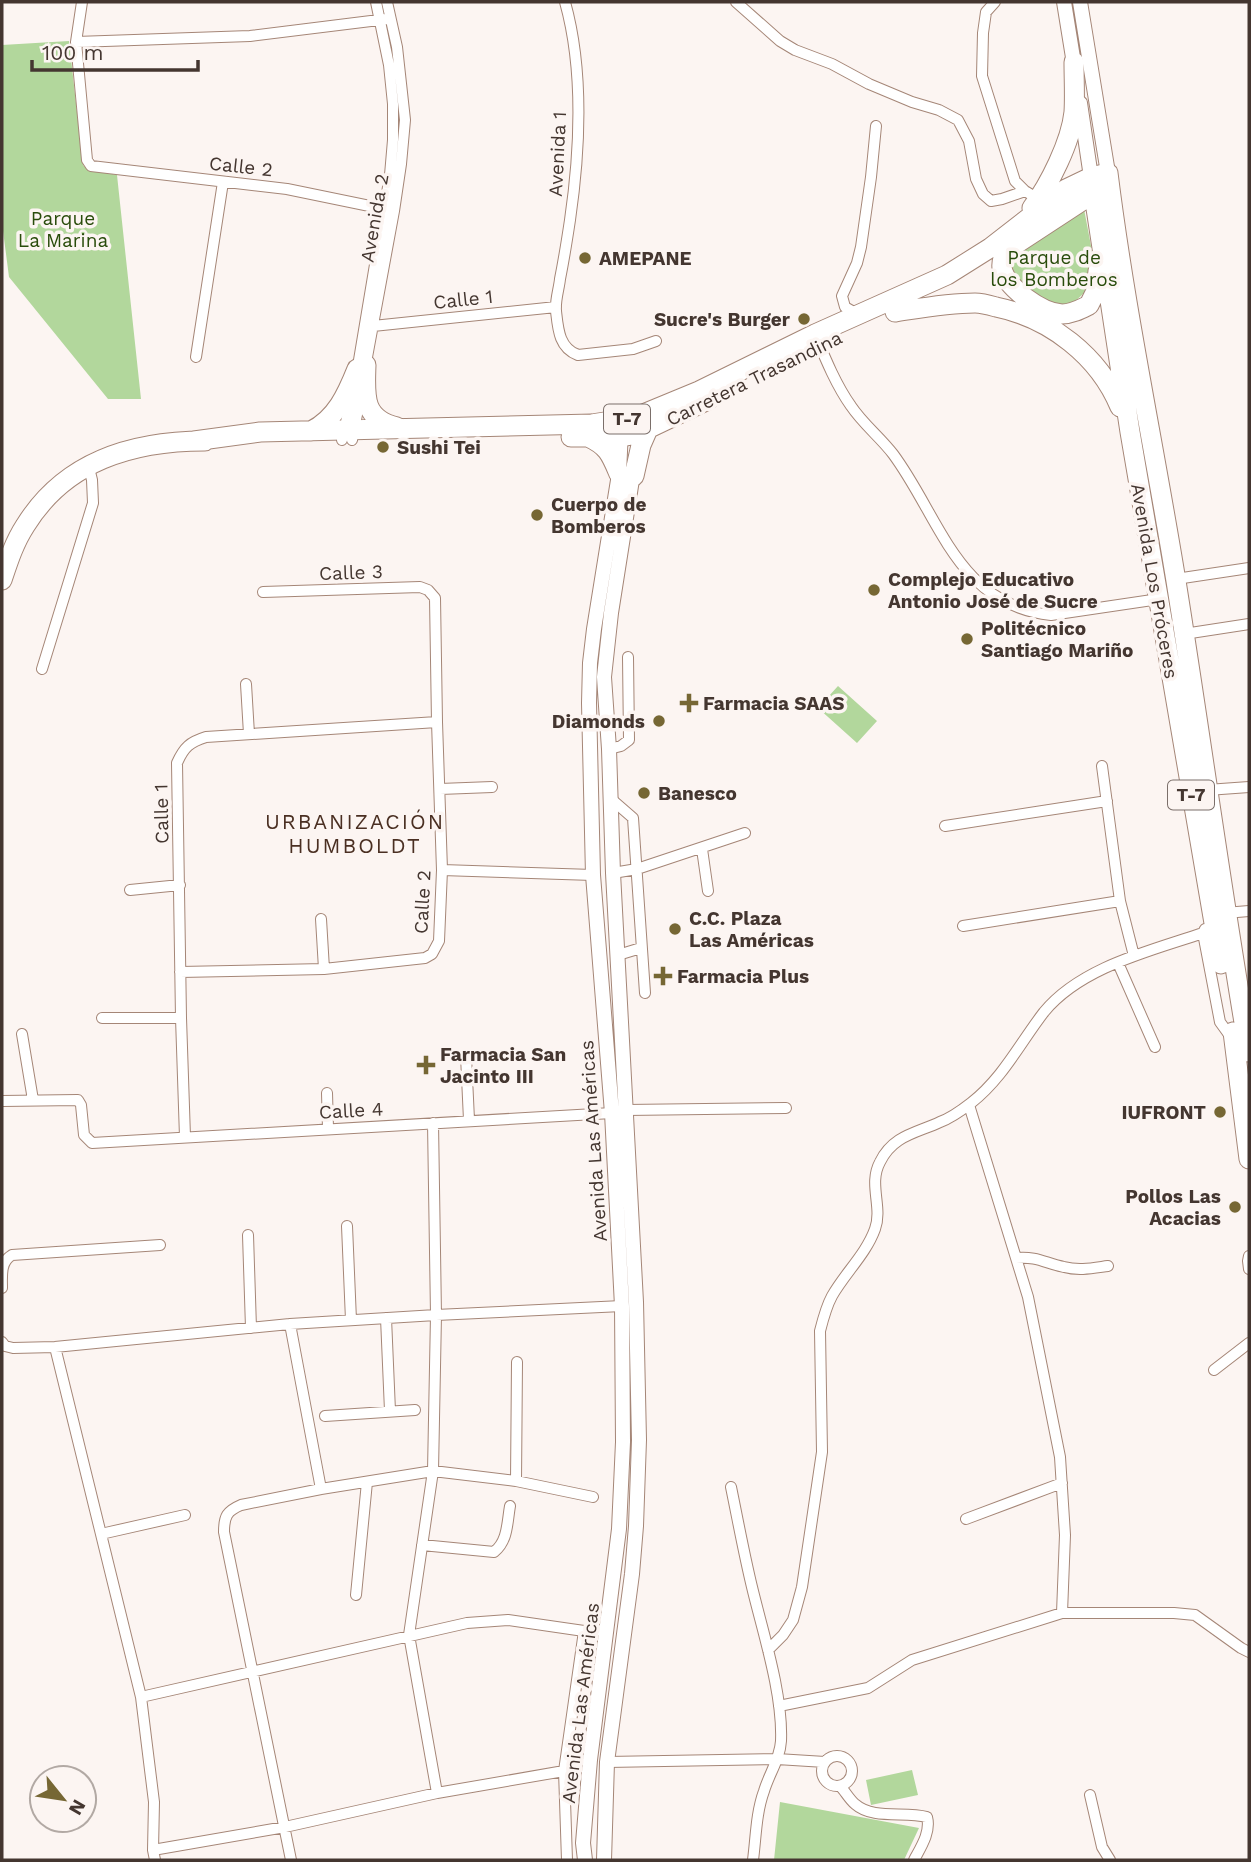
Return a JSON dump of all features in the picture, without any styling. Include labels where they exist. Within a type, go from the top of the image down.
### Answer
[{"type":"highway","points":[[1016,229],[1032,195],[1056,166],[1066,140],[1074,114],[1074,62]]},
{"type":"highway","name":"Carretera Trasandina","points":[[818,340],[859,315],[947,275],[990,248],[1066,189],[1100,182]]},
{"type":"highway","name":"Carretera Trasandina","points":[[2,580],[14,547],[35,510],[67,478],[88,464],[119,453],[163,443],[348,435],[588,437],[633,427],[818,340],[895,312],[960,278],[1005,252],[1100,182]]},
{"type":"highway","name":"Avenida Los Próceres","points":[[1100,182],[1101,249],[1130,432],[1242,1047],[1249,1159]]},
{"type":"highway","name":"Avenida Los Próceres","points":[[1100,182],[1176,579],[1207,790],[1219,914]]},
{"type":"highway","points":[[1005,252],[1002,271],[1025,298],[1048,312],[1066,314],[1089,305],[1096,291],[1101,249]]},
{"type":"highway","points":[[895,312],[977,303],[1010,310],[1059,332],[1084,353],[1104,377],[1116,396],[1130,432]]},
{"type":"highway","points":[[362,367],[369,409],[380,421],[404,429]]},
{"type":"highway","points":[[311,431],[329,419],[362,367]]},
{"type":"highway","name":"Carretera Trasandina","points":[[194,441],[260,432],[311,431],[348,435],[404,429],[592,424],[633,427]]},
{"type":"highway","points":[[588,437],[605,447],[626,475],[641,445],[633,427]]},
{"type":"street","points":[[82,2],[76,42],[250,36],[386,19]]},
{"type":"street","points":[[376,2],[386,19]]},
{"type":"street","points":[[362,367],[389,210],[393,104],[387,2]]},
{"type":"street","name":"Avenida 1","points":[[565,2],[575,57],[579,135],[576,177],[556,307],[559,333],[564,346],[578,355],[633,349],[656,341]]},
{"type":"street","points":[[736,2],[780,41],[796,50],[832,64],[869,84],[939,110],[958,120],[969,141],[976,178],[983,194],[990,201],[1032,195]]},
{"type":"street","points":[[995,2],[986,12],[982,76],[1015,181],[1032,195]]},
{"type":"street","name":"Avenida Los Próceres","points":[[1064,2],[1100,182]]},
{"type":"street","name":"Avenida Los Próceres","points":[[1080,2],[1100,182]]},
{"type":"street","name":"Calle 2","points":[[76,42],[87,160],[91,166],[287,189],[389,210]]},
{"type":"street","points":[[859,315],[845,307],[842,296],[857,264],[861,247],[876,126]]},
{"type":"street","points":[[195,357],[223,182]]},
{"type":"street","name":"Avenida 2","points":[[348,435],[373,326],[389,210]]},
{"type":"street","name":"Calle 1","points":[[373,326],[556,307]]},
{"type":"street","points":[[818,340],[850,406],[893,453],[953,555],[986,589],[1020,609],[1051,615],[1159,599]]},
{"type":"street","name":"Avenida Las Américas","points":[[584,1860],[590,1760],[619,1529],[624,1442],[618,956],[604,677],[633,427]]},
{"type":"street","points":[[42,669],[93,503],[88,464]]},
{"type":"street","name":"Avenida Las Américas","points":[[604,1860],[607,1762],[636,1526],[636,1303],[619,1112],[593,875],[589,703],[594,629],[626,475]]},
{"type":"street","points":[[1176,579],[1249,568]]},
{"type":"street","name":"Calle 3","points":[[263,592],[420,587],[428,590],[435,598]]},
{"type":"street","name":"Calle 2","points":[[180,972],[324,969],[425,958],[432,954],[439,941],[442,870],[435,598]]},
{"type":"street","points":[[1184,634],[1249,624]]},
{"type":"street","points":[[609,749],[621,746],[629,740],[628,657]]},
{"type":"street","points":[[246,684],[248,734]]},
{"type":"street","name":"Calle 1","points":[[185,1137],[180,1018],[177,763],[183,750],[192,741],[206,737],[437,722]]},
{"type":"street","points":[[1102,766],[1120,901],[1134,956]]},
{"type":"street","points":[[440,789],[492,787]]},
{"type":"street","points":[[1207,790],[1249,787]]},
{"type":"street","points":[[610,798],[633,818],[645,993]]},
{"type":"street","points":[[945,826],[1107,801]]},
{"type":"street","points":[[613,873],[637,869],[746,833]]},
{"type":"street","points":[[702,849],[708,891]]},
{"type":"street","points":[[442,870],[593,875]]},
{"type":"street","points":[[130,890],[180,885]]},
{"type":"street","points":[[963,926],[1120,901]]},
{"type":"street","points":[[768,1650],[793,1620],[802,1587],[822,1452],[820,1331],[824,1312],[832,1295],[875,1230],[878,1216],[874,1179],[880,1161],[895,1142],[940,1122],[968,1105],[997,1079],[1045,1012],[1061,994],[1083,979],[1134,956],[1203,933],[1219,914],[1249,911]]},
{"type":"street","points":[[321,919],[324,969]]},
{"type":"street","points":[[1203,933],[1220,1022],[1242,1047]]},
{"type":"street","points":[[618,956],[641,948]]},
{"type":"street","points":[[1118,963],[1155,1047]]},
{"type":"street","points":[[102,1018],[180,1018]]},
{"type":"street","points":[[2,1101],[33,1100],[22,1034]]},
{"type":"street","points":[[466,1056],[470,1121]]},
{"type":"street","points":[[327,1093],[328,1128]]},
{"type":"street","name":"Calle 4","points":[[33,1100],[78,1100],[81,1105],[84,1135],[93,1143],[619,1112],[786,1108]]},
{"type":"street","points":[[968,1105],[1031,1310],[1060,1457],[1065,1535],[1062,1613]]},
{"type":"street","points":[[433,1123],[436,1315],[433,1471],[409,1635],[437,1793]]},
{"type":"street","points":[[347,1226],[351,1320]]},
{"type":"street","points":[[248,1235],[251,1328]]},
{"type":"street","points":[[2,1289],[3,1263],[12,1255],[160,1245]]},
{"type":"street","points":[[1249,1256],[1249,1269]]},
{"type":"street","points":[[1016,1258],[1034,1257],[1078,1270],[1108,1266]]},
{"type":"street","points":[[2,1342],[13,1348],[55,1347],[290,1324],[622,1306]]},
{"type":"street","points":[[386,1318],[390,1411]]},
{"type":"street","points":[[290,1324],[321,1489]]},
{"type":"street","points":[[1214,1370],[1249,1343]]},
{"type":"street","points":[[55,1347],[141,1697],[154,1802],[154,1855],[437,1793],[564,1771]]},
{"type":"street","points":[[516,1481],[517,1362]]},
{"type":"street","points":[[325,1416],[415,1410]]},
{"type":"street","points":[[291,1860],[224,1532],[227,1515],[232,1509],[242,1505],[433,1471],[516,1481],[593,1497]]},
{"type":"street","points":[[356,1595],[367,1482]]},
{"type":"street","points":[[966,1519],[1062,1483]]},
{"type":"street","points":[[731,1488],[779,1706],[781,1743],[757,1820],[753,1860]]},
{"type":"street","points":[[422,1545],[494,1552],[505,1538],[510,1506]]},
{"type":"street","points":[[101,1534],[185,1515]]},
{"type":"street","points":[[779,1706],[868,1688],[912,1660],[1062,1613],[1195,1615],[1249,1652]]},
{"type":"street","points":[[141,1697],[467,1623],[508,1620],[584,1631],[608,1630]]},
{"type":"street","points":[[567,1860],[564,1771],[584,1631]]},
{"type":"street","points":[[607,1762],[777,1759],[825,1762],[839,1756],[848,1761],[852,1770],[845,1784],[840,1786]]},
{"type":"street","points":[[825,1762],[823,1777],[831,1784],[840,1786],[855,1804],[868,1812],[927,1817],[928,1827],[914,1860]]},
{"type":"street","points":[[1090,1794],[1102,1847],[1110,1860]]},
{"type":"green space","name":"Parque La Marina","points":[[69,41],[83,165],[117,175],[141,399],[108,399],[9,277],[2,223],[2,45]]},
{"type":"green space","name":"Parque de los Bomberos","points":[[1084,209],[1092,251],[1092,270],[1084,293],[1070,306],[1052,308],[1008,272],[1011,254]]},
{"type":"green space","points":[[838,686],[877,721],[857,743],[818,708]]},
{"type":"green space","points":[[912,1770],[918,1795],[871,1805],[866,1780]]},
{"type":"green space","points":[[780,1802],[919,1828],[904,1860],[774,1860]]},
{"type":"place","name":"AMEPANE","points":[[585,258]]},
{"type":"place","name":"Sucre's Burger","points":[[804,319]]},
{"type":"place","name":"Sushi Tei","points":[[383,447]]},
{"type":"place","name":"Cuerpo de Bomberos","points":[[537,515]]},
{"type":"place","name":"Complejo Educativo Antonio José de Sucre","points":[[874,590]]},
{"type":"place","name":"Politécnico Santiago Mariño","points":[[967,639]]},
{"type":"place","name":"Farmacia SAAS","points":[[689,703]]},
{"type":"place","name":"Diamonds","points":[[659,721]]},
{"type":"place","name":"Banesco","points":[[644,793]]},
{"type":"place","name":"C.C. Plaza Las Américas","points":[[675,929]]},
{"type":"place","name":"Farmacia Plus","points":[[663,976]]},
{"type":"place","name":"Farmacia San Jacinto III","points":[[426,1065]]},
{"type":"place","name":"IUFRONT","points":[[1220,1112]]},
{"type":"place","name":"Pollos Las Acacias","points":[[1235,1207]]},
{"type":"district","name":"URBANIZACIÓN HUMBOLDT","points":[[355,834]]}]
